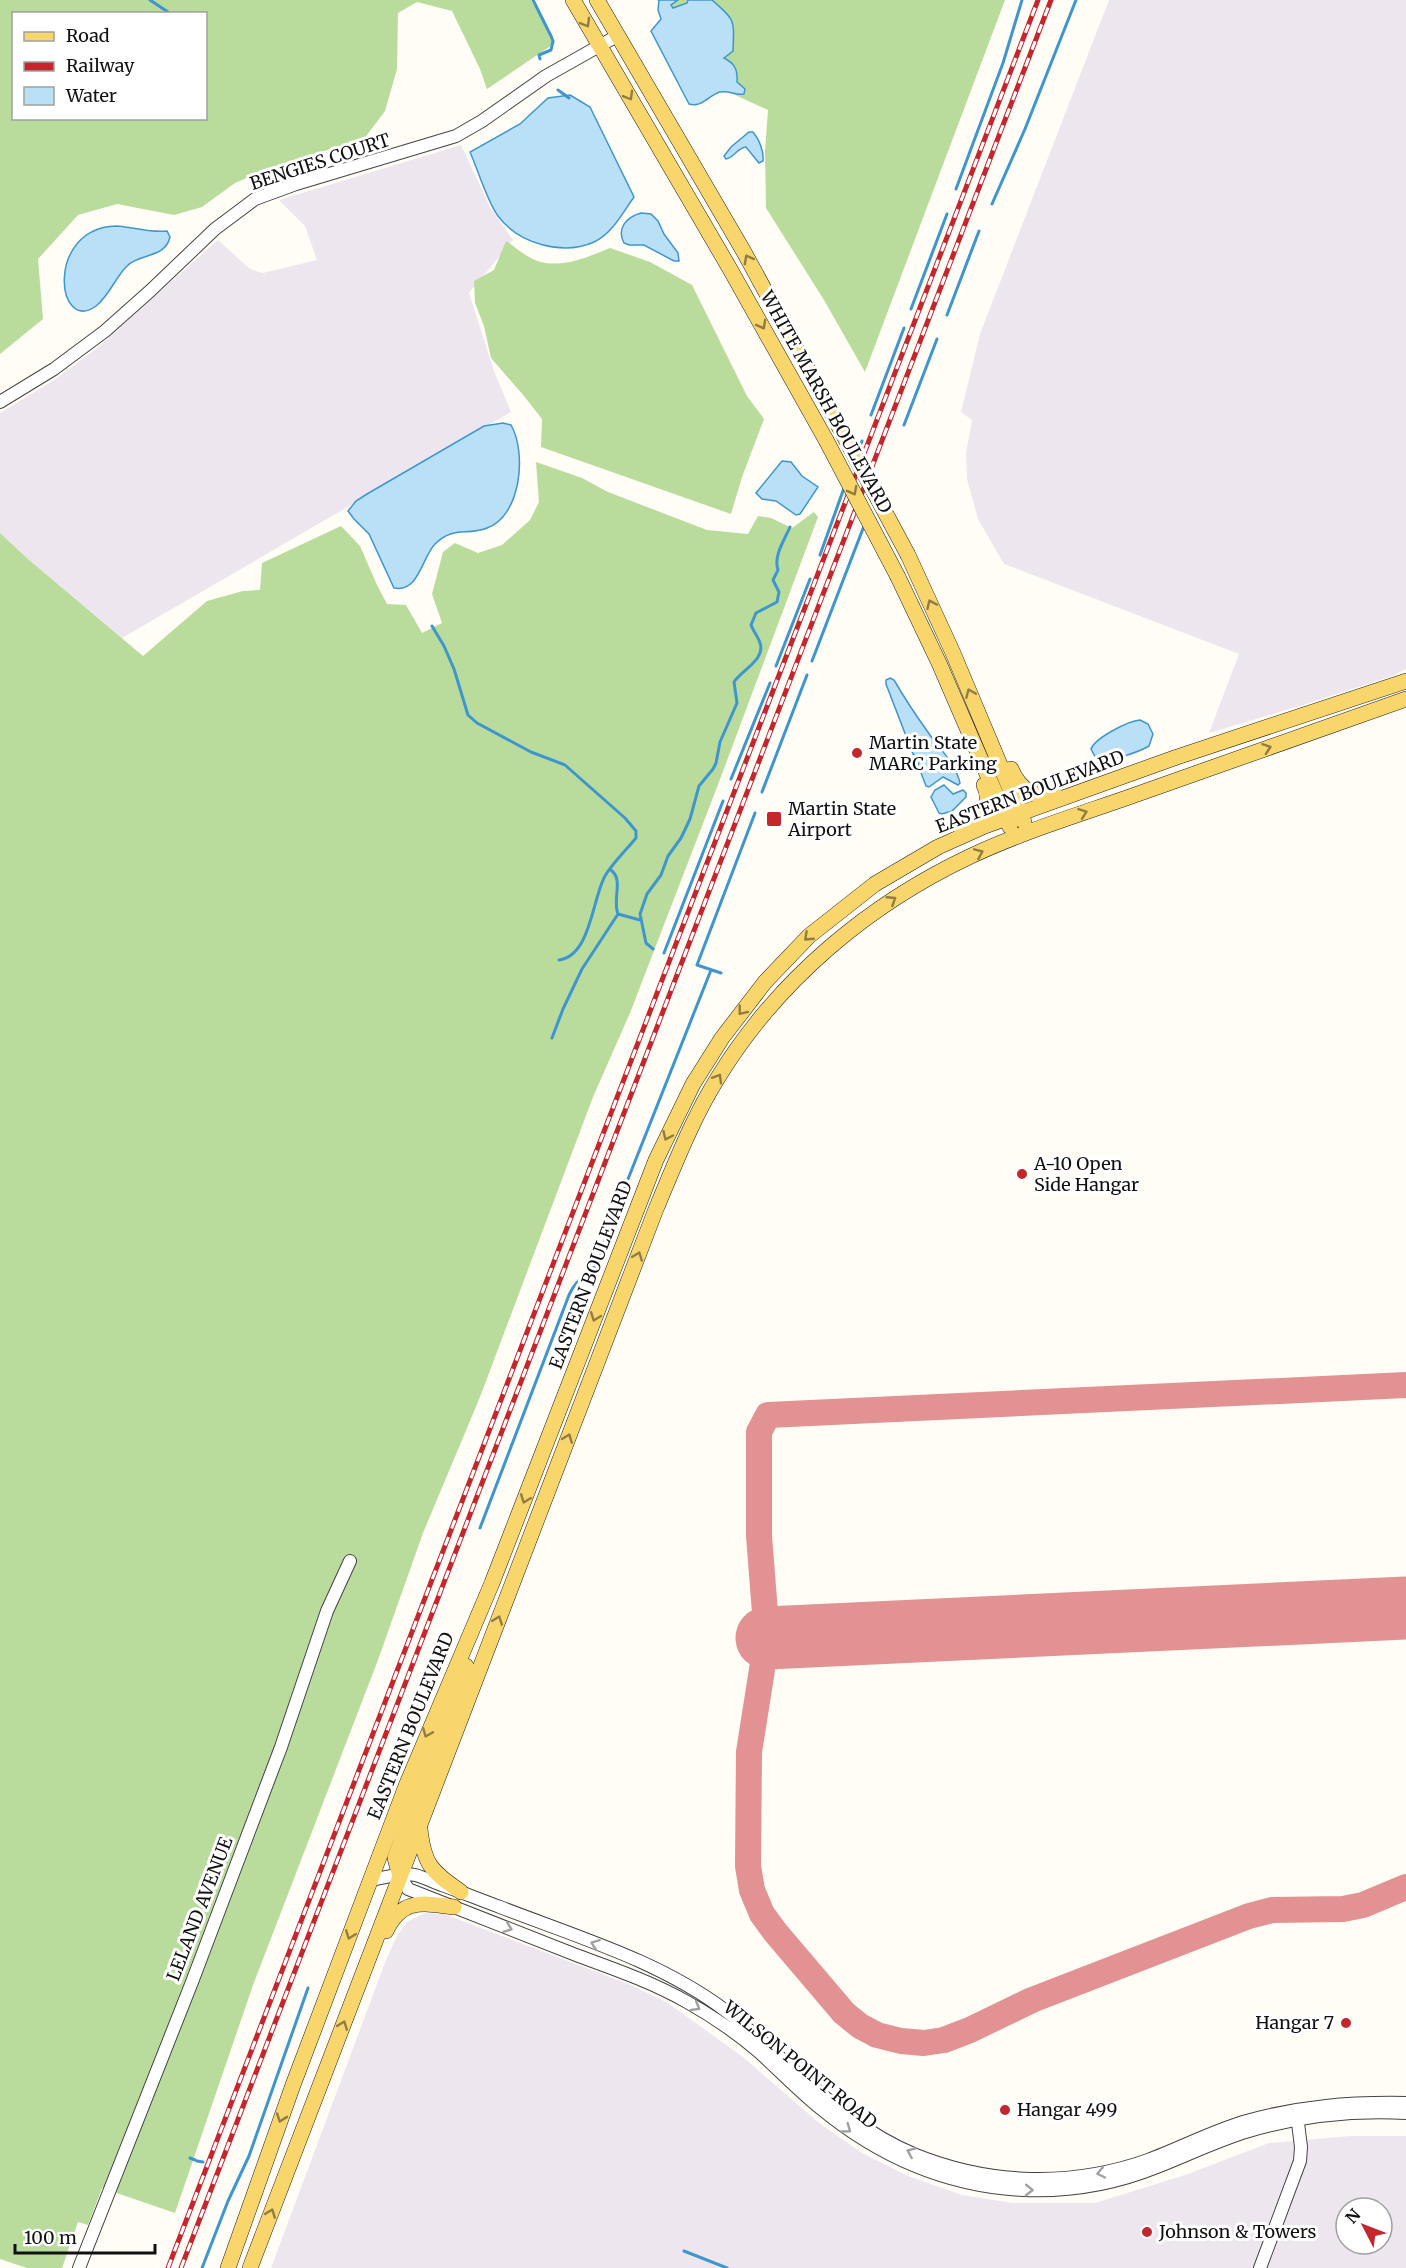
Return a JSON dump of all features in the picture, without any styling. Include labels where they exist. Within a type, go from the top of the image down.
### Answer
[{"type":"main road","name":"WHITE MARSH BOULEVARD","points":[[573,0],[730,269],[826,440],[898,577],[958,707],[1013,816]]},
{"type":"main road","name":"WHITE MARSH BOULEVARD","points":[[597,0],[744,252],[908,555],[987,732],[1021,836]]},
{"type":"main road","name":"EASTERN BOULEVARD","points":[[228,2268],[292,2085],[370,1880],[430,1726],[492,1583],[656,1160],[681,1107],[722,1038],[765,982],[809,936],[875,884],[938,847],[1066,797],[1406,681]]},
{"type":"main road","name":"EASTERN BOULEVARD","points":[[250,2268],[656,1209],[690,1130],[719,1075],[748,1033],[785,989],[854,927],[899,895],[973,855],[1406,699]]},
{"type":"main road","points":[[938,847],[948,834],[968,825],[981,815],[988,801],[987,791],[957,722],[958,707]]},
{"type":"main road","points":[[987,732],[999,744],[1016,780],[1022,787],[1034,795],[1066,797]]},
{"type":"main road","points":[[400,1876],[395,1858],[485,1614],[492,1583]]},
{"type":"main road","points":[[419,1826],[426,1860],[438,1875],[462,1892]]},
{"type":"main road","points":[[361,1978],[391,1920],[400,1910],[419,1903],[454,1907]]},
{"type":"street","name":"BENGIES COURT","points":[[0,402],[54,369],[105,331],[215,228],[255,199],[456,136],[482,121],[546,76],[617,36]]},
{"type":"street","name":"LELAND AVENUE","points":[[79,2268],[192,1982],[276,1758],[327,1611],[350,1561]]},
{"type":"street","name":"WILSON POINT ROAD","points":[[370,1880],[413,1874],[654,1969],[691,1988],[724,2010],[759,2037],[834,2104],[875,2134],[914,2154],[950,2167],[976,2173],[1024,2179],[1076,2177],[1097,2174],[1152,2158],[1243,2122],[1361,2112],[1406,2113]]},
{"type":"street","name":"WILSON POINT ROAD","points":[[400,1876],[408,1889],[649,1983],[702,2011],[756,2049],[817,2106],[872,2145],[919,2168],[980,2185],[1018,2190],[1050,2190],[1105,2184],[1155,2168],[1249,2131],[1327,2104],[1406,2103]]},
{"type":"street","points":[[649,1983],[654,1969]]},
{"type":"street","points":[[1260,2268],[1300,2161],[1297,2116]]},
{"type":"shaded area","points":[[1109,0],[1406,0],[1406,669],[1392,676],[1303,705],[1209,733],[1239,654],[1004,564],[978,519],[967,479],[966,453],[972,420],[961,412],[980,334]]},
{"type":"shaded area","points":[[461,145],[490,207],[513,240],[469,293],[494,371],[511,412],[122,638],[0,533],[0,413],[54,380],[97,348],[218,240],[250,269],[263,273],[317,260],[305,226],[279,200]]},
{"type":"shaded area","points":[[425,1913],[444,1914],[631,1985],[668,2003],[743,2057],[818,2122],[862,2153],[908,2176],[962,2195],[1012,2203],[1095,2203],[1188,2174],[1269,2143],[1350,2136],[1406,2136],[1406,2268],[271,2268],[397,1936],[407,1922]]},
{"type":"green space","points":[[0,0],[531,0],[555,43],[487,89],[480,69],[452,11],[417,2],[398,13],[397,69],[385,111],[364,139],[278,165],[235,183],[202,207],[174,215],[117,204],[78,215],[38,259],[43,319],[0,354]]},
{"type":"green space","points":[[657,0],[1005,0],[865,372],[824,300],[766,208],[765,151],[768,110],[707,82]]},
{"type":"green space","points":[[506,241],[531,258],[554,264],[573,261],[610,248],[650,262],[692,285],[747,396],[764,419],[731,514],[541,447],[542,419],[491,358],[484,326],[475,303],[474,281],[494,270]]},
{"type":"green space","points":[[536,462],[582,478],[608,492],[707,530],[748,534],[758,516],[771,518],[792,528],[814,512],[818,517],[630,1013],[593,1097],[480,1397],[423,1533],[378,1660],[253,1985],[175,2213],[102,2188],[88,2225],[78,2222],[62,2268],[27,2268],[0,2259],[0,533],[143,656],[207,601],[243,591],[260,590],[262,563],[341,526],[360,546],[387,604],[406,605],[422,633],[442,623],[432,594],[443,552],[455,543],[478,553],[502,545],[530,520],[539,502]]},
{"type":"water","points":[[659,0],[678,0],[671,5],[673,8],[687,3],[688,0],[712,0],[726,12],[733,26],[733,51],[724,58],[735,67],[737,82],[745,89],[744,94],[720,92],[702,103],[689,104],[651,31],[661,19],[658,10]]},
{"type":"water","points":[[570,95],[590,107],[634,197],[606,234],[594,242],[569,248],[542,245],[529,240],[507,226],[494,210],[486,194],[470,152],[520,124],[548,98]]},
{"type":"water","points":[[749,132],[753,132],[759,142],[763,161],[759,163],[746,147],[726,159],[724,156],[731,147]]},
{"type":"water","points":[[641,213],[651,214],[658,221],[664,234],[678,253],[679,261],[674,261],[644,245],[624,243],[621,233],[624,224],[631,217]]},
{"type":"water","points":[[116,226],[167,231],[170,237],[163,249],[127,266],[101,302],[82,311],[72,306],[66,294],[64,278],[68,260],[77,243],[93,231]]},
{"type":"water","points":[[503,423],[511,425],[519,451],[518,482],[514,498],[507,511],[487,528],[454,533],[442,538],[431,550],[415,580],[402,588],[394,588],[369,534],[348,511],[356,501],[367,494],[484,426]]},
{"type":"water","points":[[782,461],[791,462],[802,476],[818,487],[800,514],[796,515],[776,501],[762,499],[756,493]]},
{"type":"water","points":[[890,678],[894,680],[920,721],[952,764],[960,783],[958,785],[943,777],[929,787],[926,786],[918,765],[920,760],[913,754],[886,684],[886,680]]},
{"type":"water","points":[[1140,720],[1148,724],[1153,734],[1149,746],[1123,756],[1097,760],[1091,749],[1099,740],[1120,727]]},
{"type":"water","points":[[944,785],[953,794],[963,790],[966,797],[952,811],[942,814],[939,813],[931,797],[935,790]]},
{"type":"waterway","points":[[150,0],[168,12]]},
{"type":"waterway","points":[[533,0],[553,41],[551,50],[539,55],[540,59]]},
{"type":"waterway","points":[[956,189],[1003,63],[1022,0]]},
{"type":"waterway","points":[[992,204],[1025,129],[1076,0]]},
{"type":"waterway","points":[[558,90],[569,98]]},
{"type":"waterway","points":[[911,309],[947,214]]},
{"type":"waterway","points":[[947,315],[979,231]]},
{"type":"waterway","points":[[871,415],[904,328]]},
{"type":"waterway","points":[[904,425],[937,339]]},
{"type":"waterway","points":[[858,451],[862,441]]},
{"type":"waterway","points":[[820,555],[844,488]]},
{"type":"waterway","points":[[812,661],[864,526]]},
{"type":"waterway","points":[[653,949],[646,943],[640,914],[647,894],[661,875],[668,856],[681,838],[690,819],[699,786],[716,763],[720,742],[737,703],[734,682],[760,654],[760,643],[751,625],[756,613],[777,602],[779,592],[773,580],[778,570],[778,553],[790,527]]},
{"type":"waterway","points":[[776,666],[810,579]]},
{"type":"waterway","points":[[432,626],[454,669],[468,715],[477,723],[531,752],[565,765],[625,818],[636,831],[636,838],[604,878],[584,939],[569,956],[559,960]]},
{"type":"waterway","points":[[762,792],[807,675]]},
{"type":"waterway","points":[[731,779],[770,683]]},
{"type":"waterway","points":[[664,953],[723,801]]},
{"type":"waterway","points":[[721,973],[697,965],[755,813]]},
{"type":"waterway","points":[[611,870],[617,879],[618,914]]},
{"type":"waterway","points":[[618,914],[640,920]]},
{"type":"waterway","points":[[552,1038],[582,969],[618,914]]},
{"type":"waterway","points":[[480,1528],[569,1295],[575,1284],[595,1266],[599,1258],[607,1232],[711,970]]},
{"type":"waterway","points":[[202,2268],[228,2201],[249,2156],[308,1988]]},
{"type":"waterway","points":[[190,2158],[195,2160]]},
{"type":"waterway","points":[[197,2161],[203,2162]]},
{"type":"waterway","points":[[684,2251],[727,2268]]},
{"type":"taxiway","points":[[1406,1385],[768,1415],[759,1432],[759,1536],[767,1638],[749,1752],[748,1866],[752,1890],[762,1914],[844,2013],[860,2026],[877,2035],[901,2041],[924,2043],[944,2040],[970,2030],[1032,2000],[1249,1916],[1272,1910],[1343,1909],[1363,1905],[1406,1887]]},
{"type":"runway","points":[[767,1638],[1406,1608]]},
{"type":"railway","points":[[168,2268],[1038,0]]},
{"type":"railway","points":[[181,2268],[1051,0]]},
{"type":"place","name":"Martin State MARC Parking","points":[[857,753]]},
{"type":"place","name":"Martin State Airport","points":[[774,819]]},
{"type":"place","name":"A-10 Open Side Hangar","points":[[1022,1174]]},
{"type":"place","name":"Hangar 7","points":[[1346,2023]]},
{"type":"place","name":"Hangar 499","points":[[1005,2110]]},
{"type":"place","name":"Johnson & Towers","points":[[1147,2232]]}]
